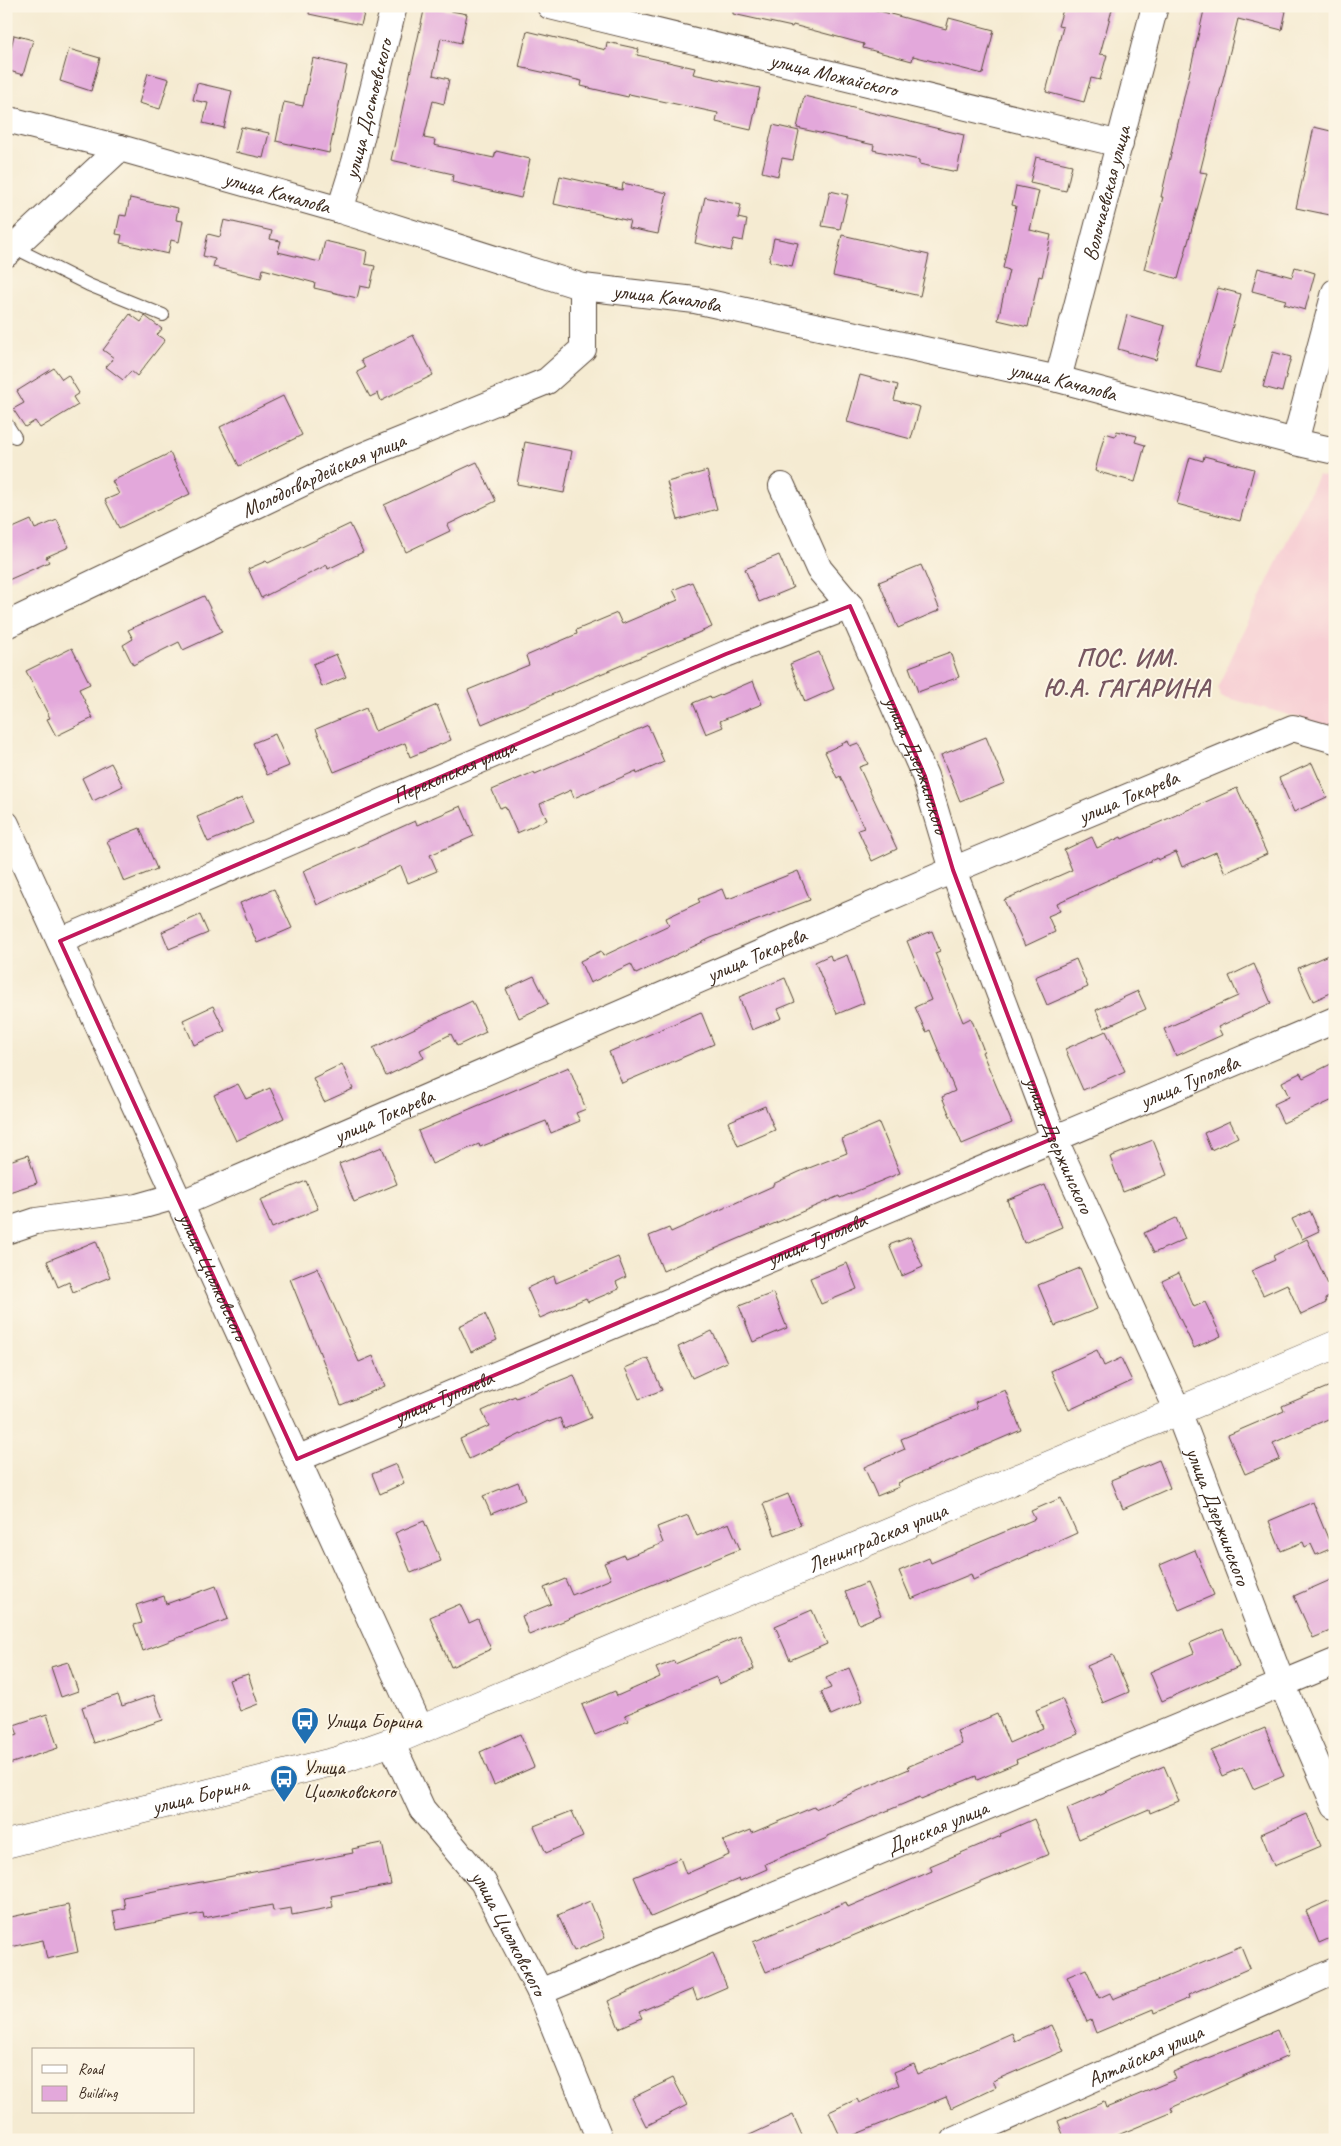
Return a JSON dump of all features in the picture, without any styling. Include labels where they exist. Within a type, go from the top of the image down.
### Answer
[{"type":"street","name":"улица Достоевского","points":[[340,210],[355,162],[394,6]]},
{"type":"street","name":"улица Можайского","points":[[550,6],[1120,144]]},
{"type":"street","name":"Волочаевская улица","points":[[1058,379],[1155,6]]},
{"type":"street","name":"улица Качалова","points":[[6,119],[120,148],[340,210],[583,287],[695,300],[1058,379],[1335,451]]},
{"type":"street","points":[[10,251],[120,148]]},
{"type":"street","name":"Молодогвардейская улица","points":[[6,625],[338,466],[547,381],[583,349],[583,287]]},
{"type":"street","points":[[1295,442],[1335,292]]},
{"type":"street","name":"улица Дзержинского","points":[[782,486],[819,569],[850,606],[925,776],[953,870],[1054,1138],[1178,1411],[1282,1684],[1335,1806]]},
{"type":"street","name":"Перекопская улица","points":[[60,941],[726,654],[850,606]]},
{"type":"street","name":"улица Токарева","points":[[6,1231],[36,1221],[178,1200],[953,870],[1293,728],[1335,740]]},
{"type":"street","name":"улица Циолковского","points":[[6,824],[421,1730]]},
{"type":"street","name":"улица Туполева","points":[[297,1459],[1335,1020]]},
{"type":"street","name":"Ленинградская улица","points":[[421,1730],[1335,1345]]},
{"type":"street","name":"Донская улица","points":[[540,1992],[1335,1662]]},
{"type":"street","name":"улица Борина","points":[[6,1844],[340,1760],[421,1730]]},
{"type":"street","name":"улица Циолковского","points":[[391,1742],[422,1809],[483,1882],[540,1992],[600,2140]]},
{"type":"street","name":"Алтайская улица","points":[[955,2140],[1335,1971]]},
{"type":"lane","points":[[10,251],[162,315]]},
{"type":"lane","points":[[6,423],[15,437]]},
{"type":"highlighted area","points":[[850,606],[925,776],[953,870],[1054,1138],[297,1459],[60,941],[726,654]]},
{"type":"shaded area","points":[[1318,475],[1335,479],[1335,728],[1221,696],[1217,688]]},
{"type":"building","points":[[310,6],[366,6],[361,25],[309,14]]},
{"type":"building","points":[[425,6],[467,14],[461,43],[441,38],[433,75],[449,79],[444,104],[433,101],[424,138],[435,140],[434,145],[494,158],[496,151],[530,159],[521,198],[452,182],[453,174],[391,160]]},
{"type":"building","points":[[733,6],[861,6],[946,29],[949,18],[994,30],[983,74],[913,56],[912,61],[863,48],[864,44],[793,25],[792,27],[733,14]]},
{"type":"building","points":[[1064,6],[1113,6],[1100,54],[1107,55],[1100,80],[1091,78],[1084,102],[1046,92],[1063,27],[1058,26]]},
{"type":"building","points":[[1205,6],[1265,6],[1286,11],[1282,30],[1238,19],[1200,172],[1207,173],[1178,279],[1144,269],[1163,197],[1161,197]]},
{"type":"building","points":[[527,31],[606,50],[607,42],[639,49],[637,55],[695,68],[693,74],[760,88],[751,130],[716,122],[718,113],[629,94],[628,97],[581,86],[582,81],[519,67]]},
{"type":"building","points":[[14,35],[33,40],[23,75],[6,70]]},
{"type":"building","points":[[69,49],[100,58],[91,91],[60,81]]},
{"type":"building","points":[[313,58],[347,66],[329,153],[276,141],[284,102],[303,106]]},
{"type":"building","points":[[148,73],[169,79],[160,109],[139,103]]},
{"type":"building","points":[[197,83],[232,91],[224,128],[203,123],[208,103],[193,100]]},
{"type":"building","points":[[804,96],[964,135],[957,172],[919,164],[919,160],[873,150],[874,145],[797,128]]},
{"type":"building","points":[[773,125],[799,131],[793,160],[782,158],[778,176],[762,172]]},
{"type":"building","points":[[241,127],[269,133],[263,158],[235,152]]},
{"type":"building","points":[[1314,127],[1335,132],[1335,194],[1330,215],[1296,208]]},
{"type":"building","points":[[1036,157],[1072,165],[1066,191],[1030,183]]},
{"type":"building","points":[[560,176],[622,190],[623,183],[667,193],[658,234],[628,228],[630,221],[554,204]]},
{"type":"building","points":[[1016,186],[1039,191],[1030,230],[1051,235],[1042,277],[1039,276],[1028,327],[998,320],[1009,270],[1003,268],[1016,206],[1012,205]]},
{"type":"building","points":[[830,191],[848,195],[840,229],[822,226]]},
{"type":"building","points":[[705,197],[741,205],[738,218],[747,220],[743,241],[734,239],[731,251],[695,243]]},
{"type":"building","points":[[130,198],[178,208],[176,220],[183,221],[179,242],[171,240],[168,254],[120,243],[122,235],[116,234],[120,215],[126,216]]},
{"type":"building","points":[[224,220],[272,231],[270,239],[281,241],[278,252],[320,262],[325,241],[367,251],[365,264],[375,266],[370,288],[360,286],[357,298],[314,288],[315,283],[263,269],[261,278],[213,267],[215,259],[203,256],[208,234],[220,237]]},
{"type":"building","points":[[842,235],[929,255],[920,296],[833,276]]},
{"type":"building","points":[[774,238],[798,243],[792,266],[769,261]]},
{"type":"building","points":[[1295,267],[1315,273],[1305,310],[1284,304],[1286,300],[1252,291],[1258,268],[1292,277]]},
{"type":"building","points":[[1218,288],[1241,294],[1221,372],[1196,366]]},
{"type":"building","points":[[130,314],[141,322],[145,316],[162,329],[157,335],[165,340],[137,376],[131,371],[123,380],[106,367],[114,358],[103,350]]},
{"type":"building","points":[[1127,315],[1165,326],[1156,360],[1118,349]]},
{"type":"building","points":[[413,335],[433,375],[381,401],[378,393],[370,397],[357,372],[365,368],[361,360]]},
{"type":"building","points":[[1273,352],[1291,357],[1282,392],[1263,387]]},
{"type":"building","points":[[54,368],[62,379],[68,375],[79,393],[73,397],[78,405],[40,428],[35,421],[25,427],[13,409],[24,403],[17,391]]},
{"type":"building","points":[[860,375],[898,385],[894,400],[920,407],[911,439],[847,422]]},
{"type":"building","points":[[283,396],[302,435],[239,466],[220,427]]},
{"type":"building","points":[[1117,431],[1137,436],[1135,442],[1145,445],[1135,482],[1095,471],[1105,433],[1115,436]]},
{"type":"building","points":[[525,442],[572,451],[564,493],[517,484]]},
{"type":"building","points":[[170,453],[190,494],[119,528],[105,500],[119,494],[112,481]]},
{"type":"building","points":[[1204,456],[1254,469],[1240,521],[1177,504],[1190,457],[1203,461]]},
{"type":"building","points":[[477,462],[496,501],[447,525],[450,531],[406,552],[384,505]]},
{"type":"building","points":[[707,471],[717,509],[678,520],[667,482]]},
{"type":"building","points":[[31,520],[35,529],[57,520],[69,547],[46,557],[49,562],[6,581],[6,531]]},
{"type":"building","points":[[350,524],[363,552],[328,569],[327,565],[261,598],[248,569],[266,561],[268,563]]},
{"type":"building","points":[[779,555],[793,588],[759,602],[745,569]]},
{"type":"building","points":[[921,565],[940,610],[898,628],[879,582]]},
{"type":"building","points":[[692,582],[712,627],[482,724],[468,690],[529,665],[526,656],[577,634],[576,630],[617,613],[622,624],[678,600],[673,590]]},
{"type":"building","points":[[204,596],[222,632],[183,650],[179,642],[133,665],[123,645],[133,639],[128,630]]},
{"type":"building","points":[[72,648],[90,684],[79,689],[93,718],[56,736],[47,719],[50,718],[26,671]]},
{"type":"building","points":[[819,652],[834,689],[805,702],[790,664]]},
{"type":"building","points":[[950,652],[959,677],[918,692],[909,667]]},
{"type":"building","points":[[336,654],[346,677],[322,687],[313,664]]},
{"type":"building","points":[[753,681],[762,704],[720,721],[723,727],[706,734],[693,703],[710,696],[711,699]]},
{"type":"building","points":[[437,705],[451,740],[410,757],[405,743],[334,772],[316,729],[366,708],[375,731]]},
{"type":"building","points":[[648,725],[664,762],[637,774],[636,771],[574,798],[571,790],[540,804],[547,820],[517,833],[505,806],[500,808],[492,790],[534,772],[535,774]]},
{"type":"building","points":[[275,734],[289,766],[267,775],[253,743]]},
{"type":"building","points":[[986,737],[1005,783],[960,801],[941,755]]},
{"type":"building","points":[[848,741],[850,746],[858,743],[868,764],[859,767],[897,849],[872,861],[858,830],[864,828],[840,776],[837,778],[825,752]]},
{"type":"building","points":[[111,763],[123,786],[93,801],[82,778]]},
{"type":"building","points":[[1312,763],[1327,797],[1294,812],[1279,778]]},
{"type":"building","points":[[1237,788],[1267,854],[1225,873],[1216,852],[1182,867],[1176,852],[1158,860],[1157,858],[1057,903],[1060,911],[1048,916],[1055,932],[1025,946],[1004,900],[1072,870],[1064,850],[1092,837],[1097,848],[1121,837],[1122,839]]},
{"type":"building","points":[[242,798],[253,823],[208,842],[197,817]]},
{"type":"building","points":[[461,806],[474,836],[430,855],[437,871],[408,883],[401,866],[317,905],[303,871],[415,821],[417,825]]},
{"type":"building","points":[[140,828],[157,869],[124,882],[107,841]]},
{"type":"building","points":[[798,871],[810,900],[711,938],[636,974],[631,964],[590,983],[580,961],[601,951],[603,956],[669,925],[666,918],[700,902],[698,899],[722,889],[726,899],[731,898]]},
{"type":"building","points":[[274,889],[292,928],[257,943],[240,903]]},
{"type":"building","points":[[200,915],[208,933],[169,949],[162,932]]},
{"type":"building","points":[[932,931],[940,951],[935,953],[963,1022],[971,1018],[984,1051],[982,1052],[1012,1123],[962,1144],[942,1097],[955,1091],[930,1030],[926,1032],[915,1007],[931,1000],[907,941]]},
{"type":"building","points":[[1335,952],[1335,991],[1313,1001],[1298,968]]},
{"type":"building","points":[[830,955],[832,961],[847,955],[864,1003],[837,1014],[815,962]]},
{"type":"building","points":[[1076,959],[1088,987],[1047,1005],[1035,977]]},
{"type":"building","points":[[1254,964],[1271,1003],[1218,1027],[1222,1035],[1176,1056],[1164,1029],[1238,996],[1229,976]]},
{"type":"building","points":[[534,976],[548,1004],[519,1018],[506,989]]},
{"type":"building","points":[[785,978],[795,1002],[778,1009],[782,1018],[752,1030],[739,997]]},
{"type":"building","points":[[1138,991],[1146,1009],[1104,1028],[1096,1010]]},
{"type":"building","points":[[472,1001],[486,1032],[457,1046],[451,1034],[420,1050],[424,1058],[386,1076],[373,1048]]},
{"type":"building","points":[[213,1006],[225,1031],[194,1045],[183,1020]]},
{"type":"building","points":[[701,1012],[714,1044],[622,1083],[609,1052]]},
{"type":"building","points":[[1106,1031],[1125,1071],[1083,1090],[1065,1049]]},
{"type":"building","points":[[1335,1062],[1335,1099],[1283,1123],[1274,1104],[1289,1097],[1282,1082],[1300,1073],[1303,1078]]},
{"type":"building","points":[[342,1064],[353,1089],[324,1102],[313,1078]]},
{"type":"building","points":[[569,1067],[586,1109],[576,1113],[580,1121],[551,1133],[546,1121],[480,1147],[479,1144],[432,1164],[418,1131]]},
{"type":"building","points":[[238,1084],[246,1099],[270,1088],[284,1118],[236,1141],[214,1095]]},
{"type":"building","points":[[765,1106],[775,1130],[738,1146],[728,1122]]},
{"type":"building","points":[[1230,1121],[1238,1137],[1211,1150],[1204,1133]]},
{"type":"building","points":[[879,1123],[900,1173],[840,1198],[839,1196],[663,1271],[649,1236],[669,1228],[671,1232],[773,1186],[773,1184],[799,1172],[847,1153],[842,1139]]},
{"type":"building","points":[[1153,1140],[1167,1175],[1123,1192],[1110,1157]]},
{"type":"building","points":[[382,1147],[397,1184],[354,1202],[339,1164]]},
{"type":"building","points":[[28,1155],[37,1183],[6,1193],[6,1162]]},
{"type":"building","points":[[306,1181],[318,1209],[272,1228],[260,1200]]},
{"type":"building","points":[[1045,1185],[1062,1227],[1024,1243],[1007,1200]]},
{"type":"building","points":[[1310,1211],[1319,1231],[1302,1239],[1292,1219]]},
{"type":"building","points":[[1176,1218],[1185,1239],[1154,1253],[1144,1233]]},
{"type":"building","points":[[910,1237],[923,1267],[902,1276],[889,1245]]},
{"type":"building","points":[[1307,1239],[1333,1295],[1325,1299],[1326,1303],[1301,1315],[1287,1284],[1263,1295],[1251,1271],[1275,1260],[1273,1256]]},
{"type":"building","points":[[96,1241],[110,1277],[73,1292],[69,1282],[58,1287],[47,1261]]},
{"type":"building","points":[[618,1257],[626,1277],[616,1282],[619,1289],[588,1302],[586,1298],[540,1318],[527,1288],[554,1276],[556,1283]]},
{"type":"building","points":[[847,1263],[857,1289],[821,1304],[810,1278]]},
{"type":"building","points":[[317,1268],[359,1362],[373,1356],[385,1386],[341,1405],[290,1279]]},
{"type":"building","points":[[1080,1268],[1097,1309],[1055,1326],[1038,1285]]},
{"type":"building","points":[[1179,1273],[1194,1307],[1205,1302],[1221,1336],[1194,1348],[1162,1281]]},
{"type":"building","points":[[773,1293],[787,1328],[753,1342],[739,1306]]},
{"type":"building","points":[[485,1314],[497,1340],[471,1352],[459,1326]]},
{"type":"building","points":[[712,1331],[727,1362],[692,1378],[678,1347]]},
{"type":"building","points":[[1097,1350],[1104,1366],[1121,1358],[1132,1381],[1069,1410],[1051,1371]]},
{"type":"building","points":[[648,1358],[662,1390],[639,1399],[625,1368]]},
{"type":"building","points":[[574,1375],[591,1418],[564,1429],[560,1418],[548,1421],[469,1459],[460,1439],[489,1426],[482,1411],[515,1396],[516,1398]]},
{"type":"building","points":[[1335,1384],[1335,1416],[1273,1443],[1280,1459],[1245,1474],[1228,1435],[1284,1411],[1282,1406]]},
{"type":"building","points":[[1005,1390],[1021,1430],[898,1483],[899,1487],[877,1496],[864,1467],[905,1449],[901,1439],[977,1408],[975,1402]]},
{"type":"building","points":[[1159,1460],[1170,1488],[1123,1509],[1111,1480]]},
{"type":"building","points":[[396,1464],[404,1483],[380,1494],[372,1474]]},
{"type":"building","points":[[518,1482],[525,1500],[491,1514],[483,1496]]},
{"type":"building","points":[[788,1494],[801,1525],[775,1535],[763,1504]]},
{"type":"building","points":[[1061,1498],[1077,1533],[973,1580],[971,1574],[911,1599],[899,1571],[929,1558],[931,1563],[1035,1519],[1031,1511]]},
{"type":"building","points":[[1313,1502],[1332,1548],[1316,1555],[1311,1544],[1305,1547],[1303,1542],[1281,1551],[1269,1521]]},
{"type":"building","points":[[688,1515],[697,1536],[729,1523],[740,1549],[529,1635],[522,1616],[551,1604],[544,1588],[565,1579],[572,1595],[611,1579],[604,1563],[624,1555],[625,1558],[663,1543],[657,1527]]},
{"type":"building","points":[[424,1521],[441,1561],[411,1573],[395,1533]]},
{"type":"building","points":[[1195,1550],[1214,1595],[1179,1610],[1160,1565]]},
{"type":"building","points":[[1335,1578],[1335,1629],[1313,1638],[1294,1596]]},
{"type":"building","points":[[867,1583],[881,1615],[859,1624],[845,1592]]},
{"type":"building","points":[[216,1586],[228,1619],[143,1651],[134,1625],[142,1623],[136,1605],[164,1596],[166,1604]]},
{"type":"building","points":[[460,1604],[469,1623],[478,1619],[491,1649],[451,1667],[430,1617]]},
{"type":"building","points":[[812,1610],[827,1644],[790,1660],[775,1626]]},
{"type":"building","points":[[1223,1629],[1239,1667],[1162,1701],[1150,1672],[1194,1653],[1190,1643]]},
{"type":"building","points":[[740,1636],[754,1669],[719,1684],[716,1677],[625,1715],[628,1721],[595,1735],[582,1705],[615,1691],[617,1696],[660,1677],[656,1668],[674,1661],[675,1664]]},
{"type":"building","points":[[1113,1655],[1129,1692],[1103,1703],[1087,1666]]},
{"type":"building","points":[[68,1662],[78,1691],[61,1697],[51,1667]]},
{"type":"building","points":[[849,1668],[863,1701],[831,1715],[821,1692],[831,1688],[826,1678]]},
{"type":"building","points":[[248,1674],[258,1704],[240,1711],[229,1680]]},
{"type":"building","points":[[118,1695],[122,1706],[154,1695],[163,1720],[94,1743],[82,1707]]},
{"type":"building","points":[[1062,1699],[1078,1734],[1016,1760],[1017,1763],[977,1780],[976,1776],[827,1836],[827,1838],[765,1864],[767,1869],[651,1917],[634,1877],[680,1858],[686,1874],[729,1855],[723,1841],[751,1830],[752,1833],[814,1807],[815,1809],[909,1769],[907,1767],[962,1744],[957,1731],[997,1714],[1009,1743],[1043,1728],[1036,1710]]},
{"type":"building","points":[[47,1714],[58,1748],[6,1765],[6,1738],[18,1735],[14,1725]]},
{"type":"building","points":[[1265,1728],[1284,1776],[1253,1789],[1243,1767],[1222,1776],[1211,1751]]},
{"type":"building","points":[[520,1734],[534,1767],[494,1785],[480,1752]]},
{"type":"building","points":[[1164,1766],[1179,1801],[1150,1813],[1149,1809],[1079,1839],[1067,1809]]},
{"type":"building","points":[[572,1811],[583,1837],[546,1853],[534,1826]]},
{"type":"building","points":[[1307,1814],[1321,1846],[1274,1866],[1261,1834]]},
{"type":"building","points":[[1034,1819],[1049,1854],[766,1972],[753,1942],[846,1902],[848,1907],[932,1871],[930,1866],[1001,1836],[1000,1834]]},
{"type":"building","points":[[382,1843],[391,1885],[331,1896],[333,1907],[292,1915],[291,1908],[273,1911],[272,1905],[204,1918],[203,1913],[117,1930],[113,1911],[125,1908],[123,1897],[353,1853],[352,1849]]},
{"type":"building","points":[[1335,1898],[1335,1936],[1319,1943],[1306,1911]]},
{"type":"building","points":[[590,1901],[605,1938],[574,1951],[558,1915]]},
{"type":"building","points":[[68,1905],[78,1952],[47,1959],[43,1940],[6,1948],[6,1918]]},
{"type":"building","points":[[1241,1946],[1250,1968],[1188,1995],[1189,1998],[1154,2013],[1153,2009],[1096,2033],[1091,2020],[1087,2022],[1067,1977],[1086,1969],[1099,1998],[1110,1993],[1113,1999]]},
{"type":"building","points":[[713,1953],[727,1987],[697,2000],[693,1989],[639,2012],[642,2018],[619,2028],[608,2001]]},
{"type":"building","points":[[1052,2025],[1064,2051],[993,2081],[996,2087],[951,2108],[946,2097],[842,2140],[829,2112],[857,2099],[859,2103],[899,2085],[894,2072],[914,2064],[918,2074],[1012,2033],[1015,2041]]},
{"type":"building","points":[[1277,2030],[1288,2056],[1171,2108],[1173,2112],[1118,2135],[1120,2140],[1065,2140],[1058,2121],[1104,2102],[1106,2108],[1176,2079],[1173,2072]]},
{"type":"building","points":[[673,2078],[687,2105],[646,2126],[632,2098]]},
{"type":"building","points":[[793,2115],[804,2140],[739,2140]]},
{"type":"place","name":"Улица Борина","points":[[305,1745]]},
{"type":"place","name":"Улица Циолковского","points":[[284,1803]]},
{"type":"district","name":"ПОС. ИМ. Ю.А. ГАГАРИНА","points":[[1127,672]]}]
